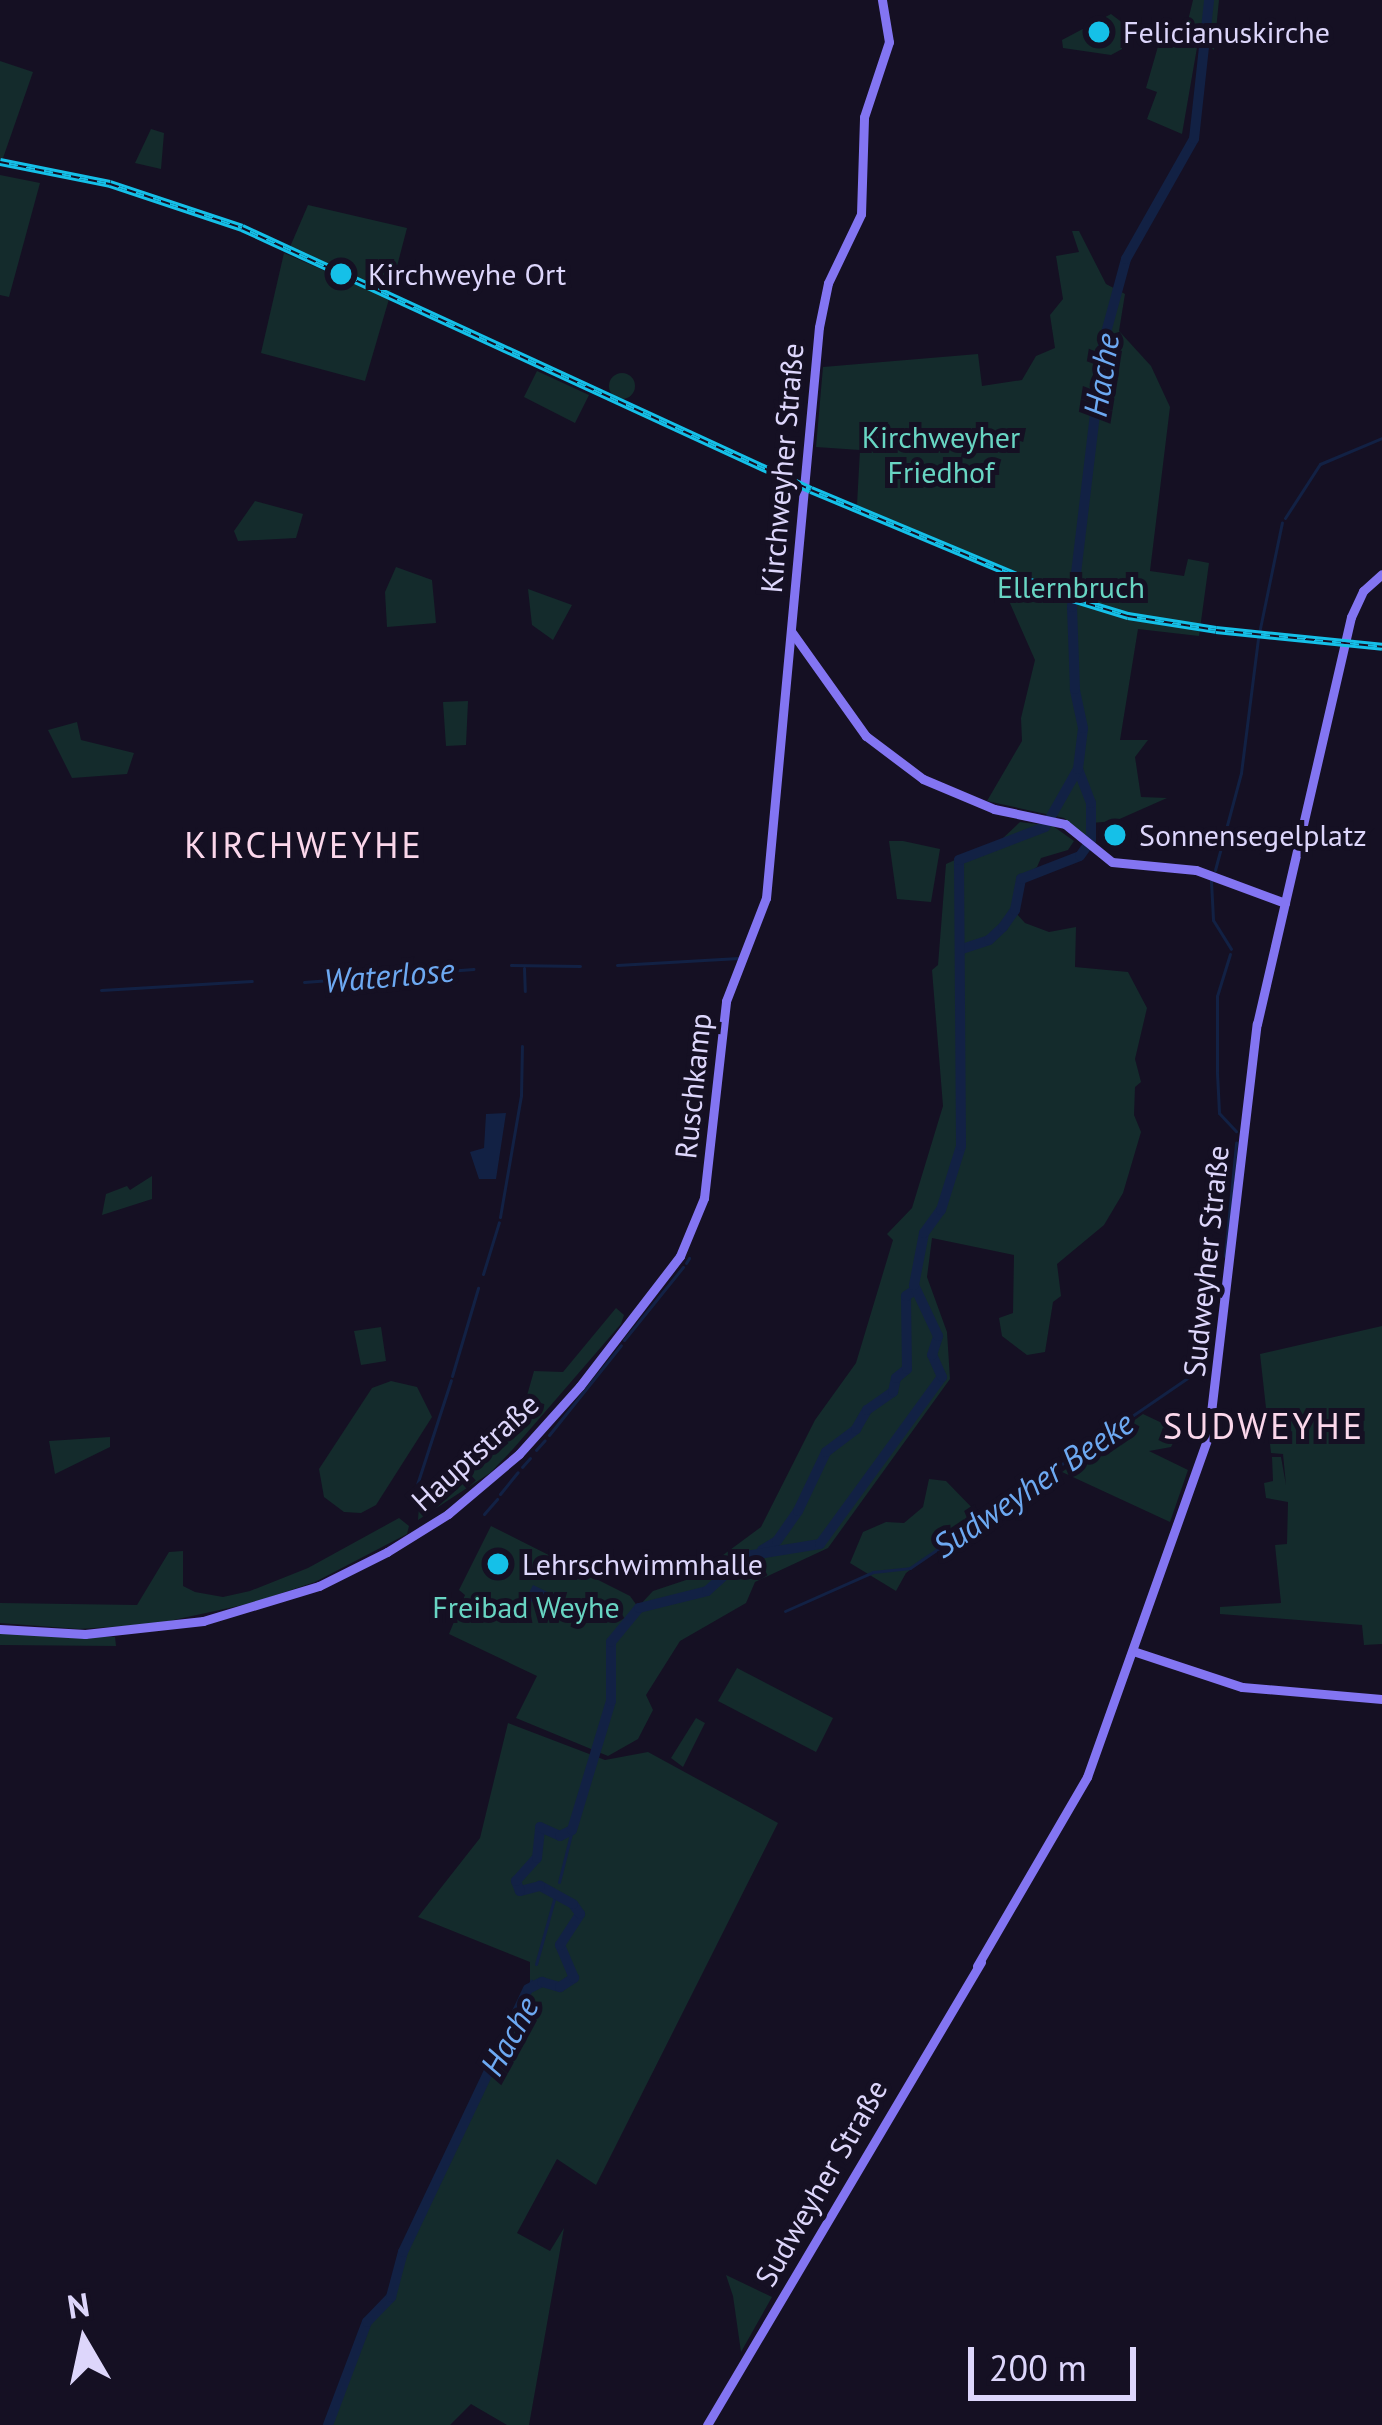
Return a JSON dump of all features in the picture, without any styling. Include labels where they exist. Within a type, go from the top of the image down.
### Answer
[{"type":"main road","name":"Kirchweyher Straße","points":[[748,950],[768,886],[822,308],[861,214],[864,117],[889,42],[882,0]]},
{"type":"main road","name":"Sudweyher Straße","points":[[707,2425],[1087,1777],[1133,1651],[1213,1415],[1255,1035],[1351,617],[1363,591],[1382,574]]},
{"type":"main road","points":[[791,631],[858,727],[899,765],[986,806],[1048,819],[1124,865],[1196,870],[1285,903]]},
{"type":"main road","points":[[790,654],[811,657]]},
{"type":"main road","name":"Ruschkamp","points":[[694,1229],[706,1185],[726,1001],[748,950]]},
{"type":"main road","name":"Hauptstraße","points":[[0,1629],[85,1634],[203,1622],[319,1586],[415,1536],[473,1494],[534,1438],[659,1288],[694,1229]]},
{"type":"main road","points":[[1133,1651],[1250,1688],[1382,1699]]},
{"type":"green space","points":[[1193,0],[1219,0],[1214,50],[1199,36],[1182,134],[1147,119],[1157,92],[1146,88],[1161,36],[1185,33]]},
{"type":"green space","points":[[1111,14],[1124,24],[1122,49],[1111,55],[1063,48],[1062,40]]},
{"type":"green space","points":[[0,61],[33,72],[3,158],[0,158]]},
{"type":"green space","points":[[151,129],[164,133],[161,169],[135,163]]},
{"type":"green space","points":[[0,175],[40,183],[9,297],[0,295]]},
{"type":"green space","points":[[308,205],[407,228],[390,293],[290,247]]},
{"type":"green space","points":[[1072,231],[1079,231],[1106,284],[1125,294],[1119,331],[1151,366],[1170,407],[1150,571],[1184,576],[1188,559],[1209,563],[1199,636],[1138,629],[1120,740],[1148,740],[1135,757],[1141,797],[1167,798],[1115,821],[1091,823],[1088,838],[1064,818],[987,801],[1022,741],[1021,718],[1035,660],[1009,601],[1014,571],[857,505],[860,450],[816,447],[823,367],[978,354],[982,386],[1022,380],[1036,356],[1055,348],[1050,315],[1063,299],[1056,256],[1079,252]]},
{"type":"green space","points":[[284,253],[389,299],[365,381],[261,353]]},
{"type":"green space","points":[[537,371],[589,395],[575,423],[524,397]]},
{"type":"green space","points":[[622,373],[635,386],[622,399],[609,386]]},
{"type":"green space","points":[[255,501],[303,514],[296,538],[238,541],[234,531]]},
{"type":"green space","points":[[396,567],[432,580],[436,623],[387,627],[385,592]]},
{"type":"green space","points":[[528,589],[572,605],[553,640],[532,625]]},
{"type":"green space","points":[[468,701],[466,745],[446,746],[443,702]]},
{"type":"green space","points":[[77,722],[81,740],[134,753],[127,774],[72,778],[48,730]]},
{"type":"green space","name":"Freibad Weyhe","points":[[1020,822],[1053,826],[1074,841],[1068,850],[1041,858],[1037,867],[1017,880],[1016,913],[1025,923],[1049,932],[1076,927],[1075,967],[1128,972],[1147,1008],[1135,1059],[1141,1082],[1135,1087],[1134,1115],[1141,1132],[1123,1193],[1104,1225],[1057,1264],[1061,1296],[1053,1302],[1045,1352],[1027,1355],[1002,1336],[999,1318],[1013,1313],[1014,1255],[932,1238],[927,1277],[947,1332],[950,1379],[828,1548],[755,1582],[746,1603],[680,1641],[646,1695],[653,1710],[638,1739],[608,1756],[516,1718],[537,1676],[449,1634],[465,1595],[459,1590],[491,1526],[630,1596],[638,1607],[653,1591],[692,1578],[761,1527],[815,1420],[856,1363],[893,1240],[887,1234],[912,1208],[943,1106],[932,970],[938,965],[946,864],[1002,839]]},
{"type":"green space","points":[[889,841],[940,849],[931,902],[897,899]]},
{"type":"green space","points":[[152,1176],[152,1199],[102,1215],[106,1194],[127,1186],[130,1190]]},
{"type":"green space","points":[[616,1308],[624,1315],[621,1324],[513,1449],[490,1473],[418,1520],[419,1506],[454,1489],[518,1427],[534,1371],[563,1372]]},
{"type":"green space","points":[[1382,1326],[1382,1644],[1364,1645],[1362,1625],[1220,1614],[1220,1607],[1281,1603],[1275,1545],[1287,1544],[1288,1502],[1266,1498],[1264,1483],[1273,1481],[1272,1457],[1281,1457],[1286,1485],[1283,1454],[1271,1453],[1260,1354]]},
{"type":"green space","points":[[381,1327],[386,1361],[361,1365],[354,1331]]},
{"type":"green space","points":[[391,1381],[417,1387],[432,1417],[376,1505],[361,1513],[344,1512],[324,1497],[319,1469],[372,1388]]},
{"type":"green space","points":[[1143,1414],[1179,1431],[1171,1447],[1149,1451],[1188,1470],[1170,1522],[1062,1472]]},
{"type":"green space","points":[[110,1437],[110,1447],[55,1474],[49,1441]]},
{"type":"green space","points":[[929,1479],[946,1481],[981,1517],[906,1573],[896,1591],[850,1563],[863,1532],[886,1522],[904,1523],[923,1507]]},
{"type":"green space","points":[[399,1518],[409,1526],[407,1534],[315,1582],[252,1603],[155,1624],[79,1629],[0,1623],[0,1603],[137,1605],[169,1552],[183,1551],[183,1586],[195,1592],[223,1597],[250,1591],[308,1568]]},
{"type":"green space","points":[[0,1633],[115,1637],[116,1646],[0,1645]]},
{"type":"green space","points":[[737,1668],[833,1718],[816,1752],[718,1701]]},
{"type":"green space","points":[[696,1718],[705,1723],[683,1767],[671,1758]]},
{"type":"green space","points":[[508,1723],[605,1760],[648,1752],[778,1823],[596,2185],[557,2159],[517,2233],[550,2251],[564,2228],[529,2425],[507,2425],[471,2404],[450,2425],[332,2425],[371,2324],[394,2299],[406,2253],[530,1990],[530,1962],[418,1917],[480,1838]]},
{"type":"green space","points":[[726,2275],[772,2297],[741,2352],[733,2296]]},
{"type":"water","points":[[506,1113],[496,1179],[479,1179],[470,1152],[484,1148],[486,1114]]},
{"type":"water","points":[[533,1585],[572,1604],[565,1618],[526,1599]]},
{"type":"waterway","name":"Hache","points":[[328,2425],[367,2322],[391,2297],[403,2252],[528,1989],[542,1982],[560,1987],[574,1978],[560,1945],[580,1914],[573,1904],[540,1886],[520,1891],[516,1881],[537,1858],[540,1827],[560,1836],[572,1830],[611,1701],[611,1642],[639,1608],[707,1591],[746,1556],[820,1544],[942,1377],[932,1355],[938,1336],[914,1285],[924,1233],[941,1210],[961,1146],[959,860],[1045,827],[1078,769],[1083,728],[1075,689],[1072,607],[1104,340],[1126,259],[1194,139],[1209,0]]},
{"type":"waterway","name":"Sudweyher Beeke","points":[[1285,518],[1320,464],[1382,438]]},
{"type":"waterway","name":"Sudweyher Beeke","points":[[1215,870],[1241,773],[1258,638],[1282,522]]},
{"type":"waterway","points":[[962,949],[989,940],[1003,927],[1015,910],[1021,879],[1080,856],[1091,840],[1091,803],[1078,769]]},
{"type":"waterway","name":"Sudweyher Beeke","points":[[1211,881],[1213,920],[1231,949]]},
{"type":"waterway","name":"Sudweyher Beeke","points":[[1230,954],[1217,996],[1217,1073],[1219,1113],[1236,1131]]},
{"type":"waterway","name":"Waterlose","points":[[617,965],[739,958]]},
{"type":"waterway","points":[[511,965],[580,966]]},
{"type":"waterway","points":[[524,968],[525,991]]},
{"type":"waterway","name":"Waterlose","points":[[304,982],[474,969]]},
{"type":"waterway","name":"Waterlose","points":[[101,990],[252,981]]},
{"type":"waterway","points":[[500,1217],[521,1096],[522,1046]]},
{"type":"waterway","name":"Sudweyher Beeke","points":[[1225,1256],[1236,1143]]},
{"type":"waterway","points":[[483,1274],[499,1222]]},
{"type":"waterway","points":[[686,1263],[689,1258]]},
{"type":"waterway","points":[[624,1340],[683,1267]]},
{"type":"waterway","points":[[452,1376],[478,1288]]},
{"type":"waterway","name":"Hache","points":[[762,1550],[777,1541],[798,1511],[826,1452],[856,1429],[867,1410],[893,1392],[896,1378],[907,1369],[906,1296],[915,1290]]},
{"type":"waterway","points":[[549,1435],[621,1345]]},
{"type":"waterway","name":"Sudweyher Beeke","points":[[785,1611],[873,1572],[910,1568],[1208,1364]]},
{"type":"waterway","points":[[412,1500],[451,1380]]},
{"type":"waterway","points":[[536,1450],[545,1440]]},
{"type":"waterway","points":[[522,1467],[530,1458]]},
{"type":"waterway","points":[[500,1494],[518,1472]]},
{"type":"waterway","points":[[484,1514],[497,1499]]},
{"type":"waterway","points":[[559,1882],[572,1830]]},
{"type":"waterway","points":[[536,1964],[555,1896]]},
{"type":"waterway","name":"Hache","points":[[528,1989],[531,1981]]},
{"type":"railway","points":[[0,162],[110,184],[242,228],[811,490],[1069,598],[1128,616],[1216,630],[1382,647]]},
{"type":"place","name":"Felicianuskirche","points":[[1099,32]]},
{"type":"place","name":"Kirchweyhe Ort","points":[[341,274]]},
{"type":"place","name":"Sonnensegelplatz","points":[[1115,835]]},
{"type":"place","name":"Lehrschwimmhalle","points":[[498,1564]]},
{"type":"district","name":"KIRCHWEYHE","points":[[304,845]]},
{"type":"district","name":"SUDWEYHE","points":[[1264,1426]]},
{"type":"park label","name":"Kirchweyher Friedhof","points":[[941,454]]},
{"type":"park label","name":"Ellernbruch","points":[[1071,587]]}]
